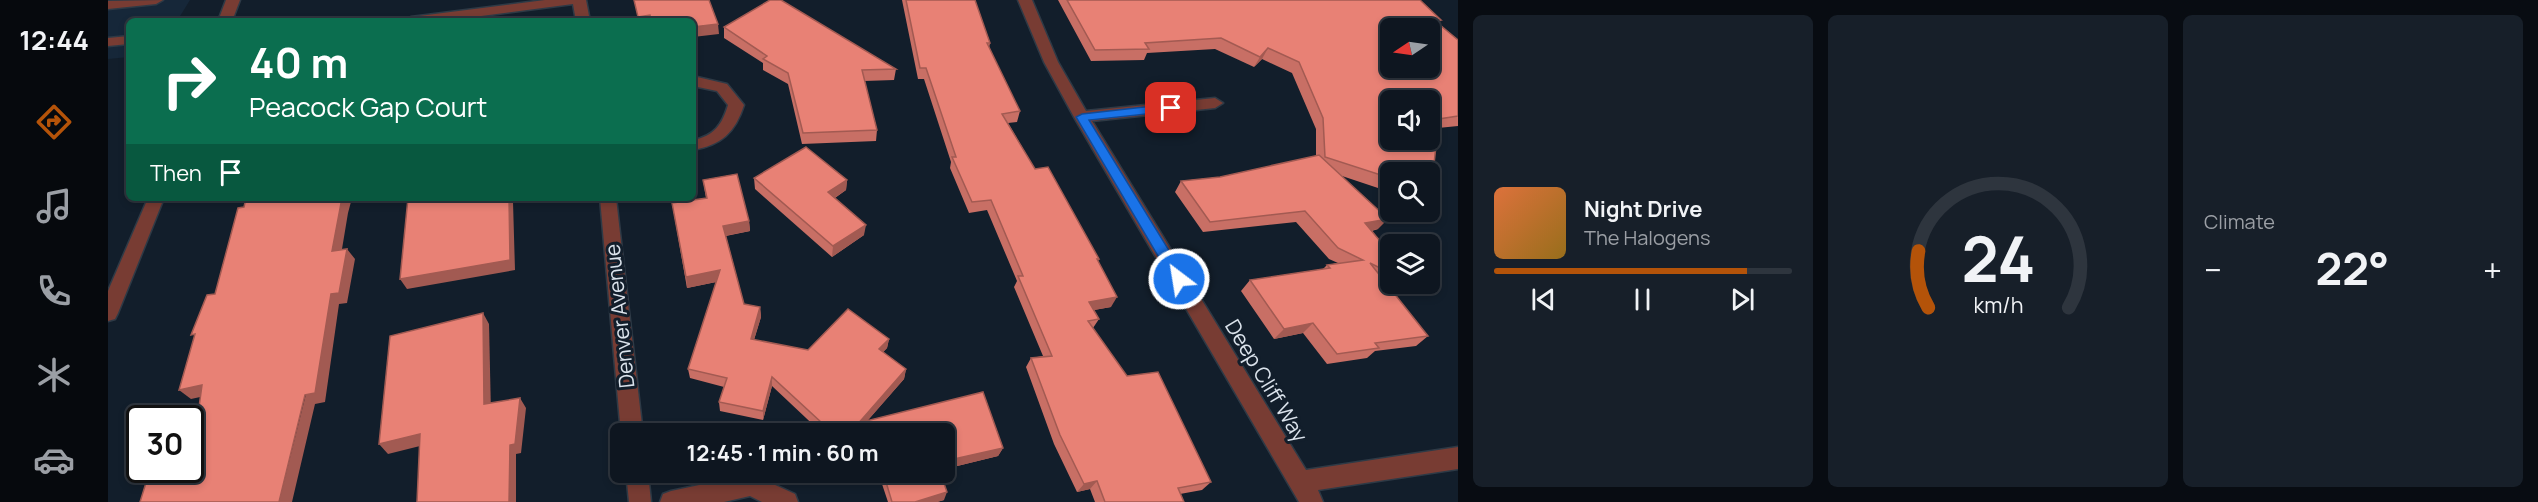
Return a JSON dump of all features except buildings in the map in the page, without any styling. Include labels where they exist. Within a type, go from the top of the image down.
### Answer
[{"type":"street","points":[[108,5],[156,0]]},
{"type":"street","points":[[226,18],[233,0]]},
{"type":"street","points":[[435,18],[577,0],[582,18]]},
{"type":"street","name":"Deep Cliff Way","points":[[1025,0],[1051,62],[1082,117],[1312,502]]},
{"type":"street","points":[[108,42],[126,40]]},
{"type":"street","points":[[696,82],[722,87],[736,105],[730,126],[709,142],[696,144]]},
{"type":"street","points":[[1082,117],[1215,103]]},
{"type":"street","points":[[108,313],[155,201]]},
{"type":"street","name":"Denver Avenue","points":[[608,201],[632,423]]},
{"type":"street","points":[[1300,482],[1458,458]]},
{"type":"street","points":[[638,483],[640,502]]},
{"type":"street","points":[[671,502],[751,485],[787,502]]},
{"type":"shaded area","points":[[108,0],[190,0],[179,18],[126,18],[126,57],[108,59]]},
{"type":"route","points":[[1171,108],[1082,117],[1179,279]]}]
